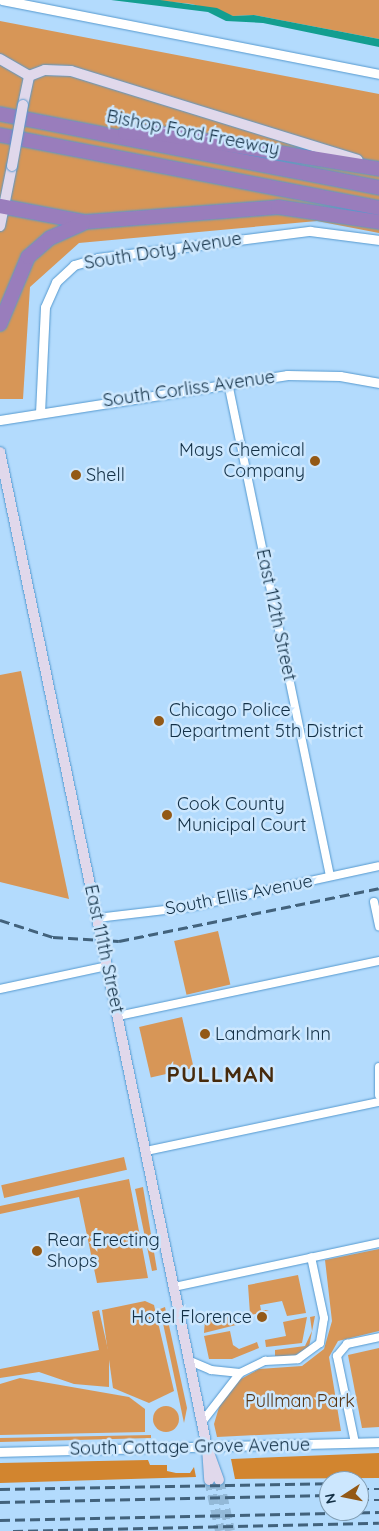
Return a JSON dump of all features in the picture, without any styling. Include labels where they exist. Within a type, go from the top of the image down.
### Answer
[{"type":"highway","name":"Bishop Ford Freeway","points":[[0,114],[379,188]]},
{"type":"highway","points":[[99,134],[150,132],[379,168]]},
{"type":"highway","points":[[0,135],[379,208]]},
{"type":"highway","points":[[2,207],[85,222],[278,207],[379,222]]},
{"type":"highway","points":[[0,324],[28,257],[50,238],[85,222]]},
{"type":"main road","points":[[0,58],[29,76]]},
{"type":"main road","points":[[29,76],[45,70],[71,72],[379,168]]},
{"type":"main road","points":[[0,226],[2,207],[12,166],[29,76]]},
{"type":"main road","name":"East 111th Street","points":[[0,452],[214,1480]]},
{"type":"street","points":[[2,0],[379,74]]},
{"type":"street","name":"South Doty Avenue","points":[[40,413],[45,307],[56,282],[74,265],[98,258],[310,231],[379,240]]},
{"type":"street","name":"South Corliss Avenue","points":[[0,420],[228,382],[318,374],[379,384]]},
{"type":"street","name":"East 112th Street","points":[[228,382],[330,876]]},
{"type":"street","name":"South Ellis Avenue","points":[[97,918],[190,907],[379,866]]},
{"type":"street","points":[[374,902],[379,926]]},
{"type":"street","points":[[118,1016],[379,961]]},
{"type":"street","points":[[0,989],[107,966]]},
{"type":"street","points":[[379,1067],[376,1076],[379,1095]]},
{"type":"street","points":[[146,1151],[379,1102]]},
{"type":"street","points":[[174,1286],[379,1243]]},
{"type":"street","points":[[202,1422],[240,1373],[265,1361],[298,1359],[320,1343],[324,1318],[311,1257]]},
{"type":"street","points":[[355,1443],[338,1351],[347,1344],[379,1337]]},
{"type":"street","points":[[190,1361],[211,1370],[240,1373]]},
{"type":"street","name":"South Cottage Grove Avenue","points":[[0,1452],[379,1442]]},
{"type":"green space","points":[[152,0],[379,0],[379,39],[254,15],[233,16],[192,4]]},
{"type":"green space","points":[[0,21],[379,94],[379,233],[317,221],[79,243],[30,287],[23,399],[0,399]]},
{"type":"green space","points":[[21,671],[69,899],[0,882],[0,675]]},
{"type":"green space","points":[[218,931],[230,985],[187,995],[174,941]]},
{"type":"green space","points":[[182,1017],[194,1068],[151,1078],[139,1027]]},
{"type":"green space","points":[[124,1157],[127,1170],[4,1198],[1,1185]]},
{"type":"green space","points":[[129,1179],[148,1278],[97,1283],[79,1197],[0,1214],[0,1206]]},
{"type":"green space","points":[[143,1187],[157,1270],[152,1271],[135,1189]]},
{"type":"green space","name":"Pullman Park","points":[[379,1249],[379,1331],[338,1341],[329,1357],[341,1431],[217,1437],[214,1424],[220,1404],[239,1380],[259,1369],[302,1366],[324,1349],[332,1321],[325,1260]]},
{"type":"green space","points":[[298,1275],[306,1313],[287,1316],[282,1301],[260,1305],[261,1310],[269,1310],[246,1317],[250,1314],[248,1285]]},
{"type":"green space","points":[[145,1301],[154,1305],[174,1391],[149,1403],[113,1388],[102,1310]]},
{"type":"green space","points":[[165,1307],[187,1408],[184,1423],[160,1309]]},
{"type":"green space","points":[[99,1310],[109,1354],[109,1387],[74,1384],[39,1372],[0,1378],[0,1369],[99,1350],[92,1312]]},
{"type":"green space","points":[[234,1314],[236,1325],[204,1333],[205,1320]]},
{"type":"green space","points":[[315,1316],[309,1347],[294,1356],[275,1356],[275,1350],[305,1346],[312,1331],[310,1317]]},
{"type":"green space","points":[[307,1317],[302,1343],[266,1347],[265,1340],[286,1336],[283,1322]]},
{"type":"green space","points":[[230,1331],[233,1345],[239,1349],[257,1342],[259,1348],[232,1359],[209,1359],[204,1336]]},
{"type":"green space","points":[[379,1348],[379,1427],[362,1428],[348,1355]]},
{"type":"green space","points":[[20,1378],[129,1397],[145,1409],[145,1432],[0,1435],[0,1384]]},
{"type":"green space","points":[[166,1406],[175,1410],[179,1419],[175,1428],[166,1432],[157,1428],[153,1419],[157,1410]]},
{"type":"green space","points":[[151,1435],[151,1438],[0,1442],[0,1438]]},
{"type":"shaded area","points":[[111,0],[160,0],[217,8],[233,16],[254,15],[379,39],[379,47],[263,23],[226,21],[208,12]]},
{"type":"shaded area","points":[[379,1453],[379,1478],[369,1478],[369,1471],[319,1471],[319,1478],[235,1479],[231,1459]]},
{"type":"shaded area","points":[[148,1460],[150,1465],[167,1465],[167,1471],[176,1473],[190,1473],[194,1467],[196,1477],[0,1483],[0,1463]]},
{"type":"tunnel","points":[[209,1480],[220,1531]]},
{"type":"tunnel","points":[[219,1480],[230,1531]]},
{"type":"railway","points":[[0,920],[53,937],[119,941],[379,888]]},
{"type":"railway","points":[[0,1489],[319,1483]]},
{"type":"railway","points":[[369,1489],[379,1489]]},
{"type":"railway","points":[[0,1502],[319,1495]]},
{"type":"railway","points":[[369,1500],[379,1500]]},
{"type":"railway","points":[[0,1520],[379,1512]]},
{"type":"railway","points":[[13,1531],[379,1523]]},
{"type":"place","name":"Mays Chemical Company","points":[[315,461]]},
{"type":"place","name":"Shell","points":[[76,475]]},
{"type":"place","name":"Chicago Police Department 5th District","points":[[159,721]]},
{"type":"place","name":"Cook County Municipal Court","points":[[167,815]]},
{"type":"place","name":"Landmark Inn","points":[[205,1034]]},
{"type":"place","name":"Rear Erecting Shops","points":[[37,1251]]},
{"type":"place","name":"Hotel Florence","points":[[262,1317]]},
{"type":"district","name":"PULLMAN","points":[[221,1075]]}]
